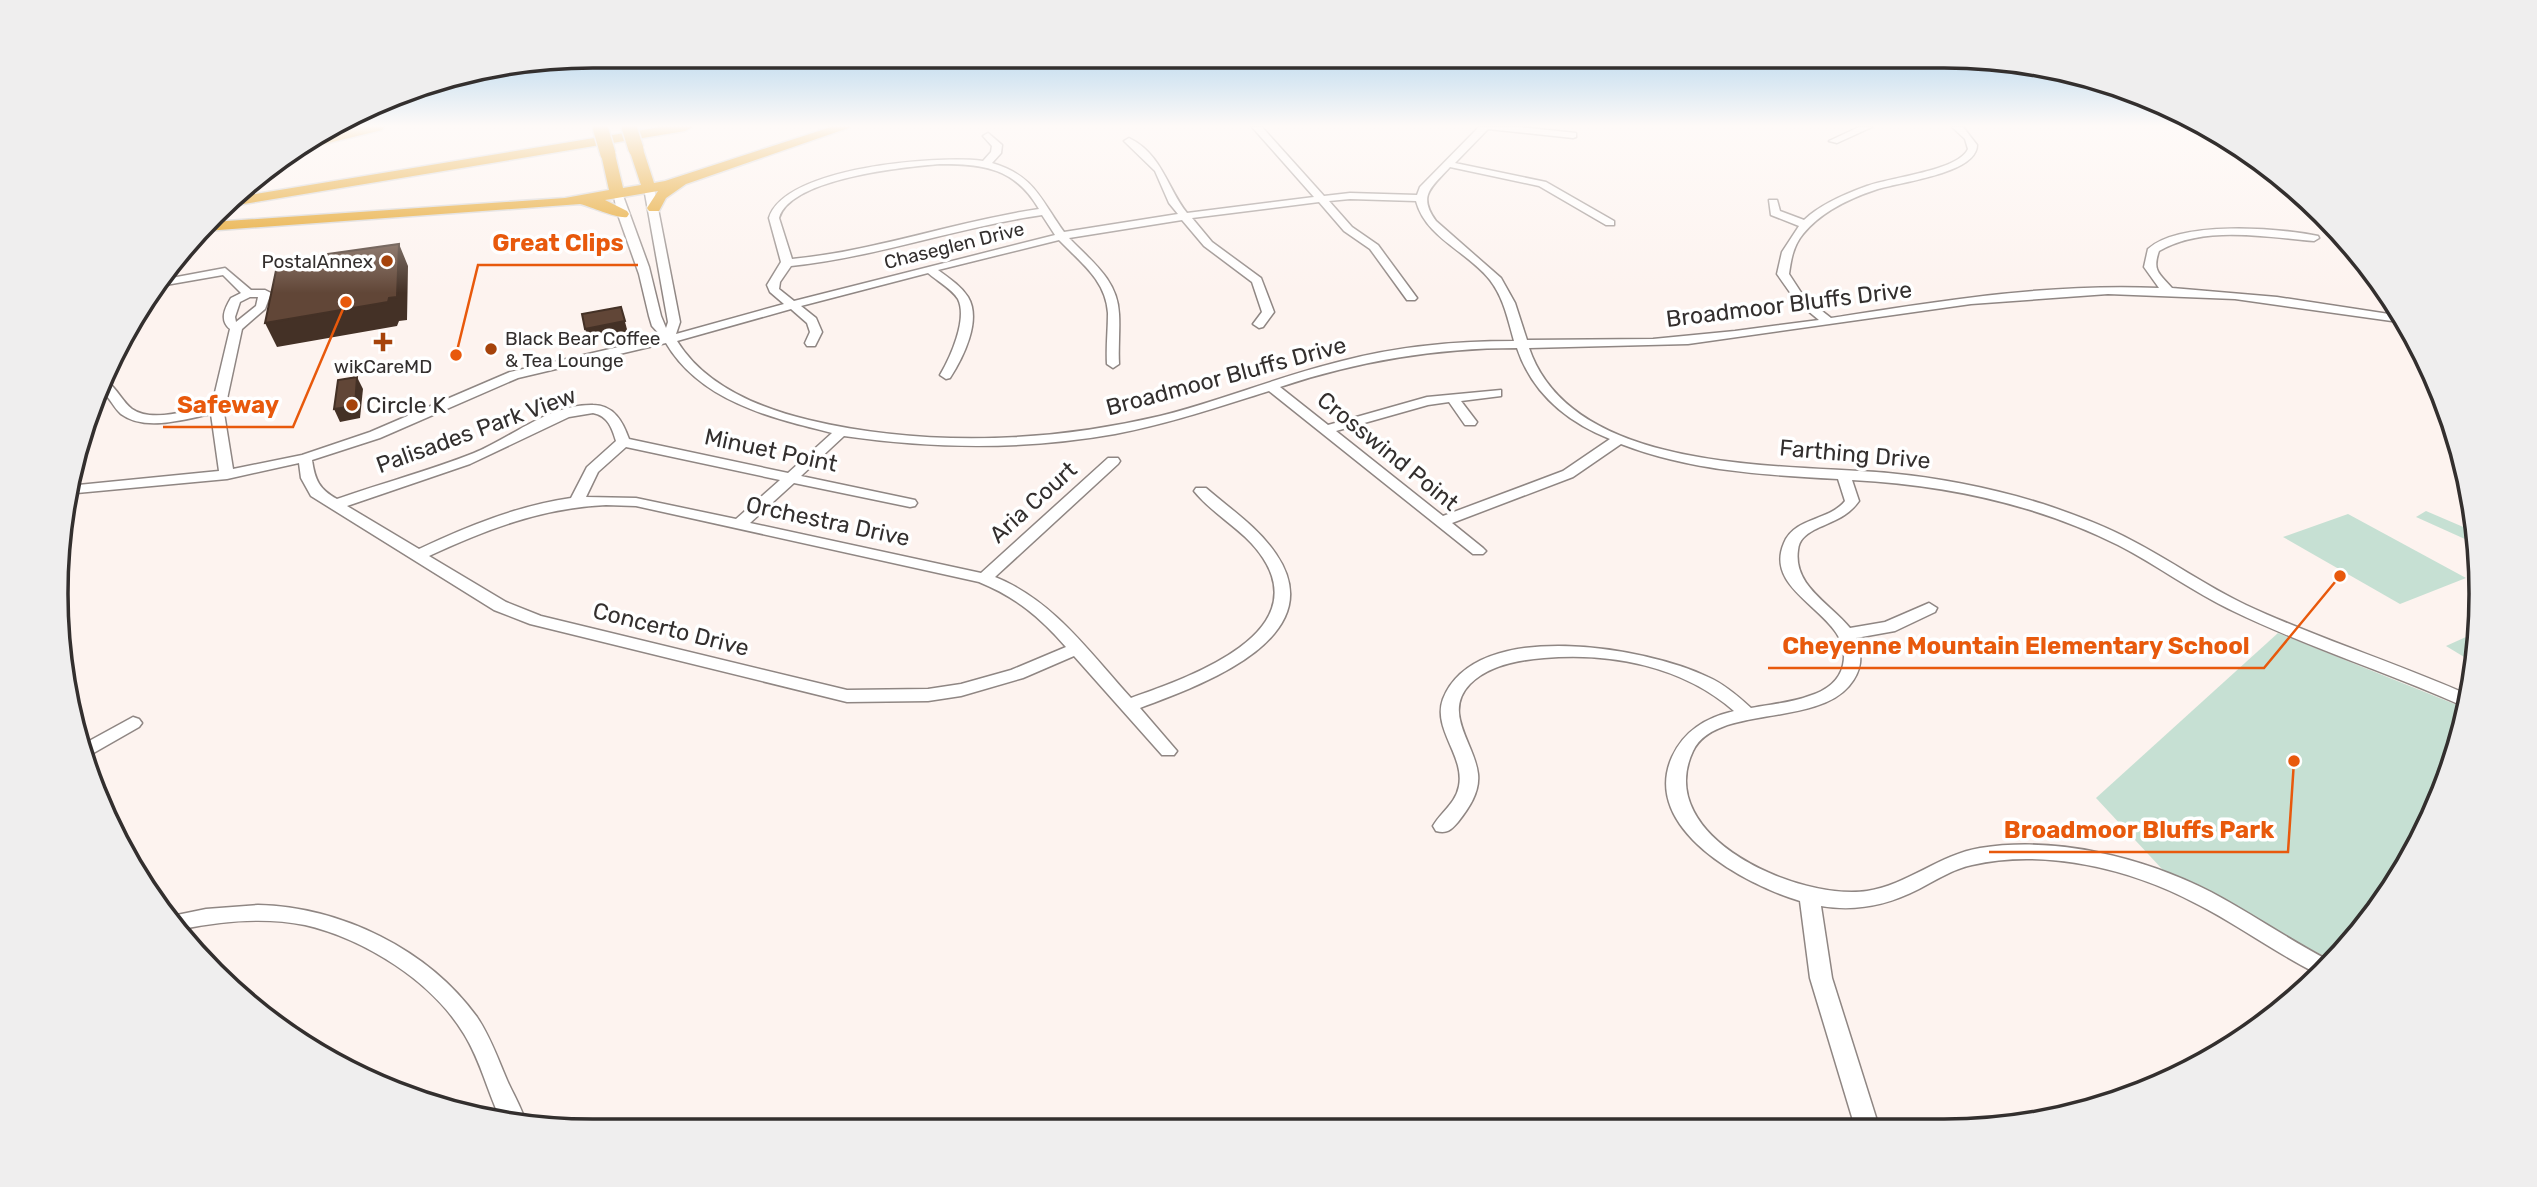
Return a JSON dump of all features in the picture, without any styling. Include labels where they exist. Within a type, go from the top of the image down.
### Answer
[{"type":"highway","points":[[257,190],[306,182]]},
{"type":"highway","points":[[246,200],[352,182]]},
{"type":"highway","points":[[615,182],[617,193]]},
{"type":"highway","points":[[647,182],[649,188]]},
{"type":"highway","points":[[565,202],[674,182]]},
{"type":"highway","points":[[654,208],[664,191],[680,182]]},
{"type":"highway","points":[[218,226],[565,202],[598,202],[622,214]]},
{"type":"street","points":[[811,343],[815,326],[774,290],[773,285],[787,264],[786,253],[774,220],[775,212],[782,203],[794,195],[827,182]]},
{"type":"street","points":[[1026,182],[1051,222],[1110,294],[1113,363]]},
{"type":"street","points":[[1163,182],[1208,244],[1257,280],[1268,312],[1259,324]]},
{"type":"street","points":[[1306,182],[1348,229],[1374,247],[1411,298]]},
{"type":"street","points":[[1420,198],[1430,182]]},
{"type":"street","points":[[1534,182],[1542,184],[1610,223]]},
{"type":"street","points":[[1829,322],[1800,299],[1783,274],[1785,258],[1807,225],[1832,204],[1885,182]]},
{"type":"street","points":[[79,489],[227,475],[306,458],[375,435],[514,375],[669,338],[674,323],[649,188]]},
{"type":"street","name":"Broadmoor Bluffs Drive","points":[[617,193],[622,214],[644,269],[658,326],[684,361],[718,388],[767,411],[842,431],[910,439],[963,441],[1066,436],[1163,419],[1344,364],[1402,352],[1486,344],[1689,340],[2022,295],[2167,289],[2279,300],[2390,318]]},
{"type":"street","name":"Chaseglen Drive","points":[[669,338],[720,327],[793,305],[1062,236],[1186,216],[1321,199],[1365,195],[1420,198]]},
{"type":"street","name":"Farthing Drive","points":[[1420,198],[1425,216],[1490,272],[1500,285],[1510,302],[1535,378],[1546,393],[1581,420],[1619,439],[1669,456],[1703,463],[1929,482],[1974,490],[2044,508],[2123,542],[2249,612],[2459,698]]},
{"type":"street","points":[[1773,202],[1775,213],[1807,225]]},
{"type":"street","points":[[787,264],[826,260],[1010,215],[1046,211]]},
{"type":"street","points":[[2167,289],[2153,274],[2149,262],[2158,245],[2176,238],[2224,233],[2314,238]]},
{"type":"street","points":[[930,269],[959,294],[966,307],[956,362],[946,375]]},
{"type":"street","points":[[172,280],[225,271],[248,294]]},
{"type":"street","points":[[227,475],[218,408],[236,328],[261,307],[266,295],[262,291],[248,294],[232,304],[230,323],[236,328]]},
{"type":"street","name":"Crosswind Point","points":[[1271,386],[1478,551]]},
{"type":"street","points":[[109,390],[116,395],[127,412],[144,417],[165,418],[218,408]]},
{"type":"street","points":[[1326,430],[1393,409],[1496,393]]},
{"type":"street","points":[[1452,398],[1470,422]]},
{"type":"street","name":"Palisades Park View","points":[[335,506],[384,486],[484,453],[529,428],[574,412],[595,409],[608,414],[619,428],[623,442]]},
{"type":"street","points":[[739,524],[842,431]]},
{"type":"street","points":[[1441,522],[1568,474],[1619,439]]},
{"type":"street","points":[[577,501],[592,470],[623,442]]},
{"type":"street","name":"Minuet Point","points":[[623,442],[910,503]]},
{"type":"street","name":"Concerto Drive","points":[[306,458],[308,478],[316,493],[500,606],[536,620],[847,696],[928,695],[961,691],[1017,674],[1077,649]]},
{"type":"street","name":"Aria Court","points":[[984,578],[1113,460]]},
{"type":"street","points":[[1844,476],[1852,501],[1846,511],[1803,530],[1792,540],[1788,551],[1789,566],[1796,581],[1847,634],[1853,650],[1853,666],[1847,680],[1835,692],[1812,703],[1746,713],[1709,727],[1693,739],[1676,769],[1676,789],[1683,811],[1705,840],[1745,872],[1774,886],[1849,900],[1877,897],[1898,890],[1960,860],[2036,853],[2092,860],[2133,869],[2202,898],[2317,963]]},
{"type":"street","points":[[1128,706],[1206,676],[1238,658],[1262,639],[1279,615],[1284,591],[1277,568],[1264,548],[1201,491]]},
{"type":"street","name":"Orchestra Drive","points":[[417,556],[508,515],[577,501],[609,499],[636,502],[984,578],[1025,598],[1046,614],[1168,751]]},
{"type":"street","points":[[1847,634],[1889,627],[1929,608]]},
{"type":"street","points":[[1443,826],[1464,801],[1469,783],[1469,762],[1456,738],[1450,718],[1452,700],[1462,681],[1483,665],[1515,656],[1548,652],[1632,657],[1705,682],[1727,696],[1746,713]]},
{"type":"street","points":[[92,747],[133,723]]},
{"type":"street","points":[[1809,894],[1821,978],[1865,1119]]},
{"type":"street","points":[[183,920],[250,915],[303,917],[382,946],[444,996],[471,1026],[510,1112]]},
{"type":"green space","points":[[2426,511],[2464,527],[2466,539],[2416,517]]},
{"type":"green space","points":[[2348,514],[2466,578],[2400,604],[2283,537]]},
{"type":"green space","points":[[2278,633],[2457,705],[2441,762],[2415,826],[2380,885],[2323,956],[2162,869],[2096,798]]},
{"type":"green space","points":[[2467,637],[2465,657],[2446,646]]},
{"type":"building","points":[[399,244],[397,297],[389,298],[388,302],[265,323],[278,261]]},
{"type":"building","points":[[621,307],[625,321],[585,329],[582,314]]},
{"type":"building","points":[[357,377],[355,406],[334,409],[338,380]]},
{"type":"place","name":"PostalAnnex","points":[[387,261]]},
{"type":"place","name":"Safeway","points":[[346,302]]},
{"type":"place","name":"wikCareMD","points":[[383,342]]},
{"type":"place","name":"Black Bear Coffee & Tea Lounge","points":[[491,349]]},
{"type":"place","name":"Great Clips","points":[[456,355]]},
{"type":"place","name":"Circle K","points":[[352,405]]},
{"type":"place","name":"Cheyenne Mountain Elementary School","points":[[2340,576]]},
{"type":"place","name":"Broadmoor Bluffs Park","points":[[2294,761]]}]
